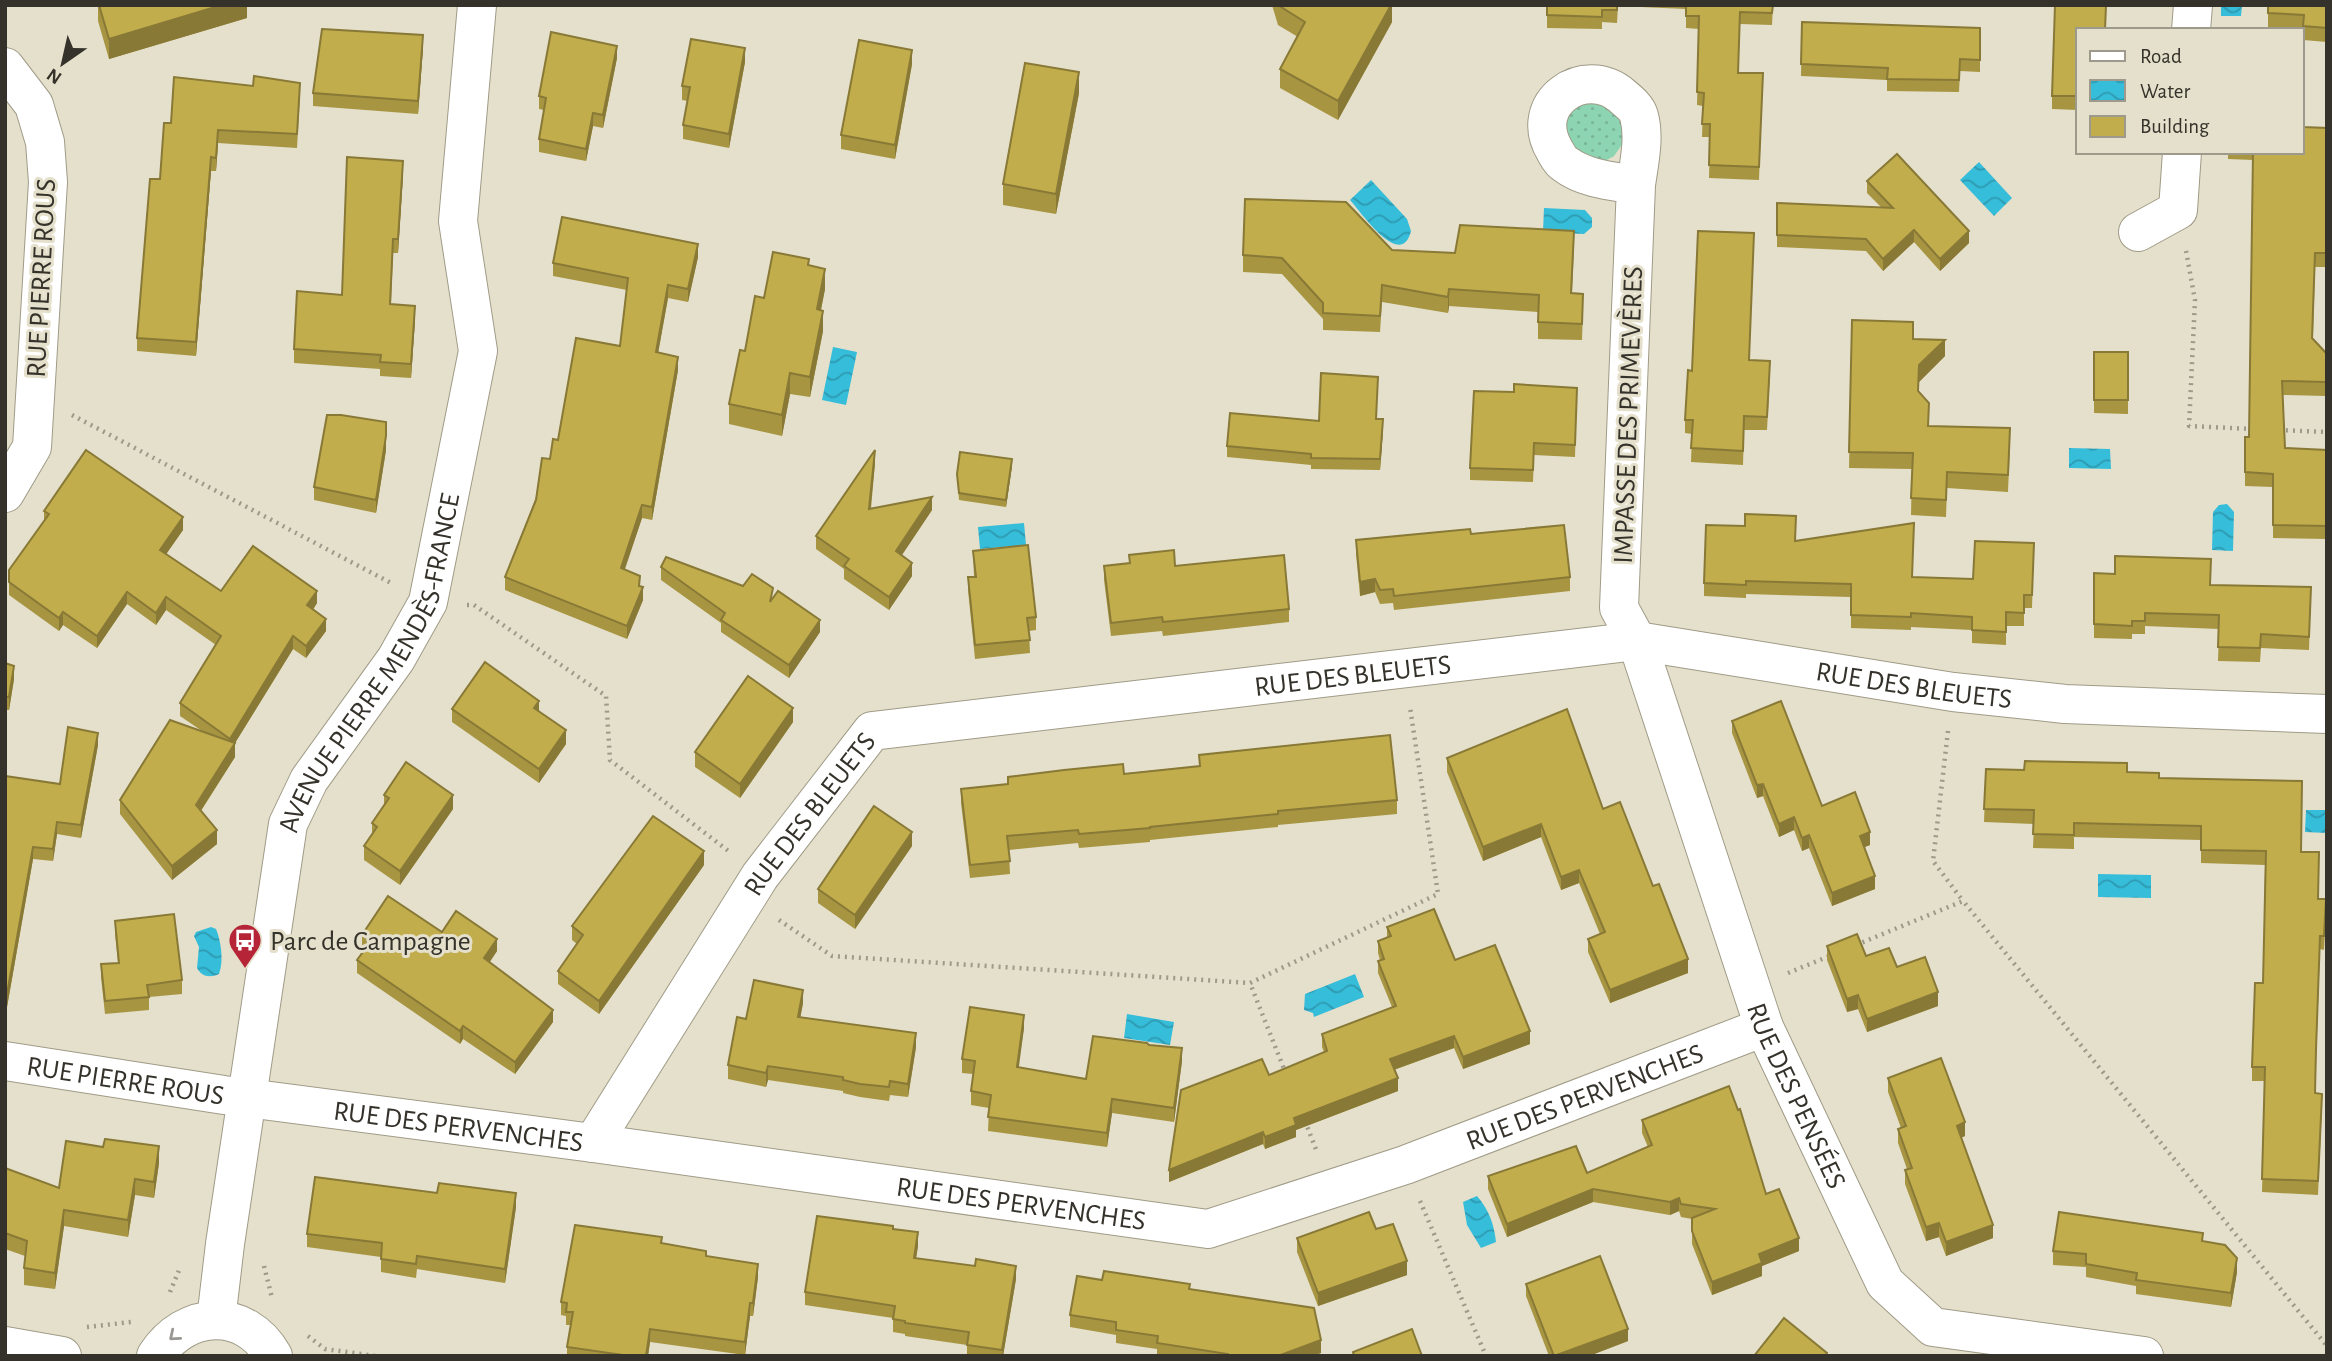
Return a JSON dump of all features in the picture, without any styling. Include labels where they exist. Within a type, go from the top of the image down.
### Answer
[{"type":"street","name":"AVENUE PIERRE MENDÈS-FRANCE","points":[[216,1320],[288,824],[309,780],[396,659],[428,601],[478,351],[458,221],[477,5]]},
{"type":"street","points":[[2191,28],[2193,5]]},
{"type":"street","name":"RUE PIERRE ROUS","points":[[5,67],[34,105],[45,142],[48,182],[32,446],[5,493]]},
{"type":"street","points":[[2138,232],[2179,210],[2182,154]]},
{"type":"street","name":"IMPASSE DES PRIMEVÈRES","points":[[1636,185],[1619,608],[1637,641]]},
{"type":"street","name":"RUE DES BLEUETS","points":[[593,1143],[760,876],[872,731],[1637,641],[1952,692],[2065,704],[2327,714]]},
{"type":"street","name":"RUE DES PENSÉES","points":[[1637,641],[1764,1027],[1885,1283],[1933,1327],[2144,1356]]},
{"type":"street","name":"RUE DES PERVENCHES","points":[[247,1097],[1208,1229],[1405,1165],[1764,1027]]},
{"type":"street","name":"RUE PIERRE ROUS","points":[[5,1061],[247,1097]]},
{"type":"street","points":[[156,1356],[168,1340],[182,1329],[199,1321],[216,1320],[236,1323],[253,1332],[277,1352]]},
{"type":"street","points":[[5,1346],[62,1356]]},
{"type":"path","points":[[2179,210],[2195,300],[2189,426],[2258,429]]},
{"type":"path","points":[[34,395],[428,601],[474,605],[606,696],[610,760],[760,876],[778,919],[832,956],[1250,983],[1438,894],[1404,667]]},
{"type":"path","points":[[2272,430],[2327,432]]},
{"type":"path","points":[[1952,692],[1933,861],[2327,1346]]},
{"type":"path","points":[[1851,947],[1964,901]]},
{"type":"path","points":[[1752,988],[1839,952]]},
{"type":"path","points":[[1250,983],[1291,1086]]},
{"type":"path","points":[[1301,1111],[1332,1189]]},
{"type":"path","points":[[1405,1165],[1486,1356]]},
{"type":"green space","points":[[1580,101],[1619,109],[1626,139],[1614,156],[1605,161],[1567,148],[1565,116]]},
{"type":"water","points":[[2221,5],[2242,5],[2241,16],[2221,16]]},
{"type":"water","points":[[1979,162],[2012,198],[1994,216],[1960,180]]},
{"type":"water","points":[[1371,180],[1407,219],[1411,231],[1406,242],[1399,245],[1390,242],[1371,226],[1350,200]]},
{"type":"water","points":[[1544,208],[1585,210],[1592,218],[1592,227],[1584,234],[1543,232]]},
{"type":"water","points":[[833,347],[857,352],[846,405],[822,400]]},
{"type":"water","points":[[2069,448],[2110,449],[2111,469],[2069,468]]},
{"type":"water","points":[[2227,504],[2234,512],[2233,551],[2212,550],[2213,512],[2219,505]]},
{"type":"water","points":[[1024,523],[1026,545],[980,549],[978,527]]},
{"type":"water","points":[[2306,810],[2327,810],[2327,833],[2305,832]]},
{"type":"water","points":[[2098,874],[2151,875],[2151,898],[2098,897]]},
{"type":"water","points":[[211,927],[216,929],[218,934],[222,957],[219,974],[209,976],[197,968],[199,947],[194,936],[196,932]]},
{"type":"water","points":[[1355,974],[1364,997],[1314,1017],[1313,1013],[1304,1010],[1305,994]]},
{"type":"water","points":[[1127,1014],[1174,1022],[1170,1045],[1124,1038]]},
{"type":"water","points":[[1477,1196],[1490,1218],[1496,1242],[1481,1248],[1467,1225],[1463,1202]]},
{"type":"building","points":[[99,5],[222,5],[109,39]]},
{"type":"building","points":[[1278,5],[1391,5],[1338,101],[1280,69],[1305,22]]},
{"type":"building","points":[[1547,5],[1617,5],[1617,10],[1602,10],[1602,17],[1547,15]]},
{"type":"building","points":[[1686,5],[1773,5],[1772,13],[1740,12],[1738,73],[1763,73],[1759,167],[1709,165],[1710,124],[1702,124],[1704,93],[1697,92],[1699,16],[1686,16]]},
{"type":"building","points":[[2055,5],[2106,5],[2105,28],[2076,28],[2076,96],[2052,96]]},
{"type":"building","points":[[2268,5],[2327,5],[2327,28],[2303,26],[2304,15],[2268,13]]},
{"type":"building","points":[[1802,22],[1980,28],[1980,60],[1960,59],[1959,80],[1887,79],[1888,68],[1801,64]]},
{"type":"building","points":[[322,29],[423,35],[418,101],[313,93]]},
{"type":"building","points":[[551,32],[617,46],[603,115],[593,113],[586,149],[539,139],[546,98],[539,96]]},
{"type":"building","points":[[691,39],[745,48],[729,134],[683,125],[690,87],[682,86]]},
{"type":"building","points":[[859,40],[912,50],[895,145],[841,135]]},
{"type":"building","points":[[1025,63],[1079,72],[1056,194],[1003,184]]},
{"type":"building","points":[[254,76],[300,83],[297,134],[218,130],[216,158],[211,157],[196,342],[137,338],[150,179],[160,179],[164,123],[171,123],[174,77],[253,86]]},
{"type":"building","points":[[2304,127],[2327,128],[2327,253],[2315,253],[2312,338],[2327,354],[2326,382],[2282,381],[2285,448],[2327,450],[2327,526],[2273,525],[2273,474],[2245,472],[2245,437],[2249,437],[2253,154],[2304,154]]},
{"type":"building","points":[[1897,154],[1969,231],[1940,259],[1914,230],[1883,259],[1866,239],[1777,235],[1777,203],[1893,208],[1867,181]]},
{"type":"building","points":[[347,157],[403,161],[398,239],[393,239],[390,304],[415,306],[411,364],[380,362],[381,355],[294,349],[297,291],[342,295]]},
{"type":"building","points":[[1245,199],[1346,202],[1392,250],[1455,253],[1460,225],[1574,231],[1571,293],[1583,294],[1582,324],[1538,322],[1539,295],[1449,289],[1448,297],[1382,285],[1380,316],[1323,313],[1323,303],[1282,258],[1243,255]]},
{"type":"building","points":[[562,217],[698,244],[688,289],[668,285],[656,352],[678,357],[652,507],[642,505],[621,568],[640,576],[639,586],[643,587],[627,626],[505,577],[536,500],[542,458],[550,459],[553,439],[558,440],[576,338],[620,346],[628,278],[553,263]]},
{"type":"building","points":[[1698,231],[1754,233],[1749,360],[1770,361],[1767,417],[1744,416],[1743,451],[1691,448],[1693,420],[1685,420],[1688,370],[1692,371]]},
{"type":"building","points":[[773,252],[809,259],[808,265],[825,269],[817,309],[823,311],[810,377],[790,373],[782,415],[729,404],[740,350],[745,351],[755,296],[764,298]]},
{"type":"building","points":[[1852,320],[1913,322],[1913,339],[1945,340],[1919,365],[1918,391],[1929,403],[1928,426],[2010,428],[2008,475],[1947,472],[1946,500],[1911,498],[1913,453],[1849,452]]},
{"type":"building","points":[[2094,352],[2128,352],[2128,400],[2094,400]]},
{"type":"building","points":[[1321,373],[1378,377],[1376,419],[1383,419],[1380,459],[1311,458],[1311,454],[1227,446],[1230,413],[1319,421]]},
{"type":"building","points":[[1514,384],[1577,388],[1575,445],[1534,443],[1533,470],[1470,468],[1474,391],[1514,392]]},
{"type":"building","points":[[327,415],[386,422],[376,500],[314,487]]},
{"type":"building","points":[[86,450],[183,517],[160,550],[221,591],[253,546],[317,591],[307,605],[326,619],[306,646],[293,636],[230,739],[180,703],[221,636],[166,597],[156,613],[127,592],[97,636],[63,612],[59,618],[9,582],[9,570],[49,514],[44,511]]},
{"type":"building","points":[[875,450],[869,509],[932,497],[896,551],[912,563],[889,597],[844,566],[849,559],[816,536]]},
{"type":"building","points":[[960,452],[1012,459],[1006,500],[959,493],[957,474]]},
{"type":"building","points":[[1745,514],[1796,516],[1795,541],[1914,523],[1912,577],[1973,579],[1975,541],[2034,543],[2032,595],[2024,595],[2024,613],[2006,612],[2006,632],[1972,630],[1972,617],[1911,613],[1911,617],[1851,615],[1851,584],[1746,581],[1746,585],[1704,583],[1706,525],[1745,526]]},
{"type":"building","points":[[1564,525],[1570,577],[1394,596],[1393,589],[1380,590],[1375,579],[1360,582],[1356,540],[1470,529],[1471,534]]},
{"type":"building","points":[[1028,545],[1036,617],[1027,618],[1030,640],[975,645],[968,577],[976,577],[973,551]]},
{"type":"building","points":[[1174,550],[1175,566],[1284,555],[1289,609],[1163,622],[1162,617],[1111,623],[1104,566],[1130,563],[1129,555]]},
{"type":"building","points":[[2115,556],[2211,559],[2210,585],[2311,587],[2309,637],[2261,634],[2260,648],[2218,647],[2219,615],[2145,613],[2145,621],[2132,621],[2132,626],[2094,624],[2094,573],[2115,574]]},
{"type":"building","points":[[666,557],[743,586],[752,574],[773,588],[770,602],[778,591],[820,620],[789,665],[721,620],[725,613],[661,567]]},
{"type":"building","points":[[485,662],[539,701],[534,708],[566,730],[539,769],[452,709]]},
{"type":"building","points":[[5,663],[14,666],[9,697],[5,697]]},
{"type":"building","points":[[748,676],[793,708],[740,784],[695,752]]},
{"type":"building","points":[[1781,701],[1822,806],[1855,792],[1870,832],[1860,836],[1875,876],[1832,893],[1809,835],[1802,838],[1794,817],[1779,824],[1763,784],[1757,785],[1732,721]]},
{"type":"building","points":[[1567,709],[1603,809],[1620,802],[1653,886],[1659,884],[1688,959],[1610,990],[1588,939],[1605,932],[1579,870],[1561,877],[1541,824],[1483,847],[1447,758]]},
{"type":"building","points":[[170,720],[235,743],[196,805],[217,830],[172,866],[120,800]]},
{"type":"building","points":[[68,727],[98,733],[81,825],[57,822],[53,849],[33,847],[5,994],[5,776],[60,784]]},
{"type":"building","points":[[1390,735],[1397,800],[1278,811],[1278,814],[1150,828],[1007,836],[1010,861],[970,865],[961,789],[1008,784],[1008,777],[1123,764],[1124,774],[1200,766],[1199,755]]},
{"type":"building","points":[[2025,761],[2127,763],[2127,772],[2159,773],[2159,778],[2302,781],[2301,852],[2319,852],[2318,899],[2326,899],[2324,936],[2320,936],[2316,1049],[2315,1093],[2322,1094],[2318,1181],[2262,1179],[2265,1067],[2252,1067],[2255,983],[2263,983],[2266,851],[2201,850],[2201,826],[2074,823],[2074,835],[2033,834],[2034,810],[1984,809],[1986,769],[2024,770]]},
{"type":"building","points":[[406,762],[453,795],[400,871],[364,846],[377,827],[372,823],[389,798],[384,795]]},
{"type":"building","points":[[874,806],[912,832],[855,915],[818,889]]},
{"type":"building","points":[[653,816],[704,851],[599,1001],[558,971],[583,935],[572,926]]},
{"type":"building","points":[[388,896],[442,932],[456,911],[497,939],[484,958],[553,1010],[515,1062],[463,1026],[460,1031],[357,960],[371,941],[362,935]]},
{"type":"building","points":[[1434,909],[1455,960],[1495,945],[1530,1031],[1463,1057],[1454,1036],[1390,1059],[1398,1078],[1294,1118],[1296,1125],[1265,1137],[1263,1132],[1169,1170],[1181,1090],[1262,1059],[1269,1075],[1327,1051],[1322,1034],[1396,1006],[1378,961],[1384,959],[1378,941],[1391,936],[1387,927]]},
{"type":"building","points":[[174,914],[182,980],[147,985],[149,997],[105,1001],[101,964],[119,963],[115,921]]},
{"type":"building","points":[[1857,934],[1866,956],[1889,948],[1897,967],[1925,957],[1938,992],[1867,1019],[1858,995],[1847,999],[1827,946]]},
{"type":"building","points":[[754,980],[803,990],[798,1017],[916,1033],[908,1084],[890,1081],[889,1087],[860,1084],[843,1080],[843,1077],[768,1066],[766,1073],[728,1065],[737,1017],[746,1019]]},
{"type":"building","points":[[970,1007],[1024,1015],[1017,1067],[1086,1079],[1093,1036],[1182,1048],[1174,1108],[1112,1099],[1107,1133],[988,1117],[991,1095],[971,1091],[975,1061],[962,1059]]},
{"type":"building","points":[[1941,1058],[1965,1122],[1957,1126],[1993,1225],[1946,1242],[1939,1223],[1926,1227],[1905,1170],[1912,1168],[1898,1129],[1906,1126],[1888,1078]]},
{"type":"building","points":[[1729,1086],[1738,1110],[1740,1109],[1766,1194],[1779,1189],[1799,1238],[1759,1254],[1762,1263],[1712,1282],[1692,1231],[1692,1218],[1715,1209],[1681,1204],[1679,1198],[1670,1202],[1593,1189],[1507,1224],[1488,1176],[1576,1146],[1587,1173],[1652,1145],[1642,1120]]},
{"type":"building","points":[[105,1139],[159,1146],[154,1182],[135,1179],[128,1220],[64,1210],[55,1273],[24,1268],[27,1241],[5,1233],[5,1168],[59,1188],[66,1141],[103,1147]]},
{"type":"building","points":[[315,1177],[437,1193],[439,1183],[516,1193],[505,1269],[417,1256],[416,1264],[381,1259],[382,1243],[307,1234]]},
{"type":"building","points":[[1369,1212],[1376,1229],[1393,1224],[1407,1261],[1318,1293],[1297,1238]]},
{"type":"building","points":[[2059,1212],[2203,1233],[2202,1241],[2225,1245],[2237,1258],[2231,1293],[2136,1280],[2137,1273],[2086,1264],[2086,1254],[2053,1251]]},
{"type":"building","points":[[817,1216],[918,1232],[914,1258],[975,1266],[976,1259],[1016,1266],[1002,1350],[967,1345],[969,1332],[893,1319],[895,1306],[805,1292]]},
{"type":"building","points":[[575,1225],[662,1237],[661,1243],[706,1251],[706,1256],[758,1264],[745,1342],[650,1329],[646,1356],[567,1347],[573,1312],[566,1312],[567,1303],[561,1302]]},
{"type":"building","points":[[1600,1256],[1628,1329],[1554,1356],[1526,1284]]},
{"type":"building","points":[[1104,1271],[1190,1284],[1189,1289],[1314,1308],[1321,1340],[1278,1356],[1228,1356],[1157,1343],[1158,1336],[1116,1330],[1116,1322],[1070,1315],[1077,1276],[1102,1280]]},
{"type":"building","points":[[1784,1318],[1827,1353],[1825,1356],[1754,1356]]},
{"type":"building","points":[[1412,1329],[1422,1356],[1354,1356],[1353,1352]]},
{"type":"place","name":"Parc de Campagne","points":[[245,970]]}]
